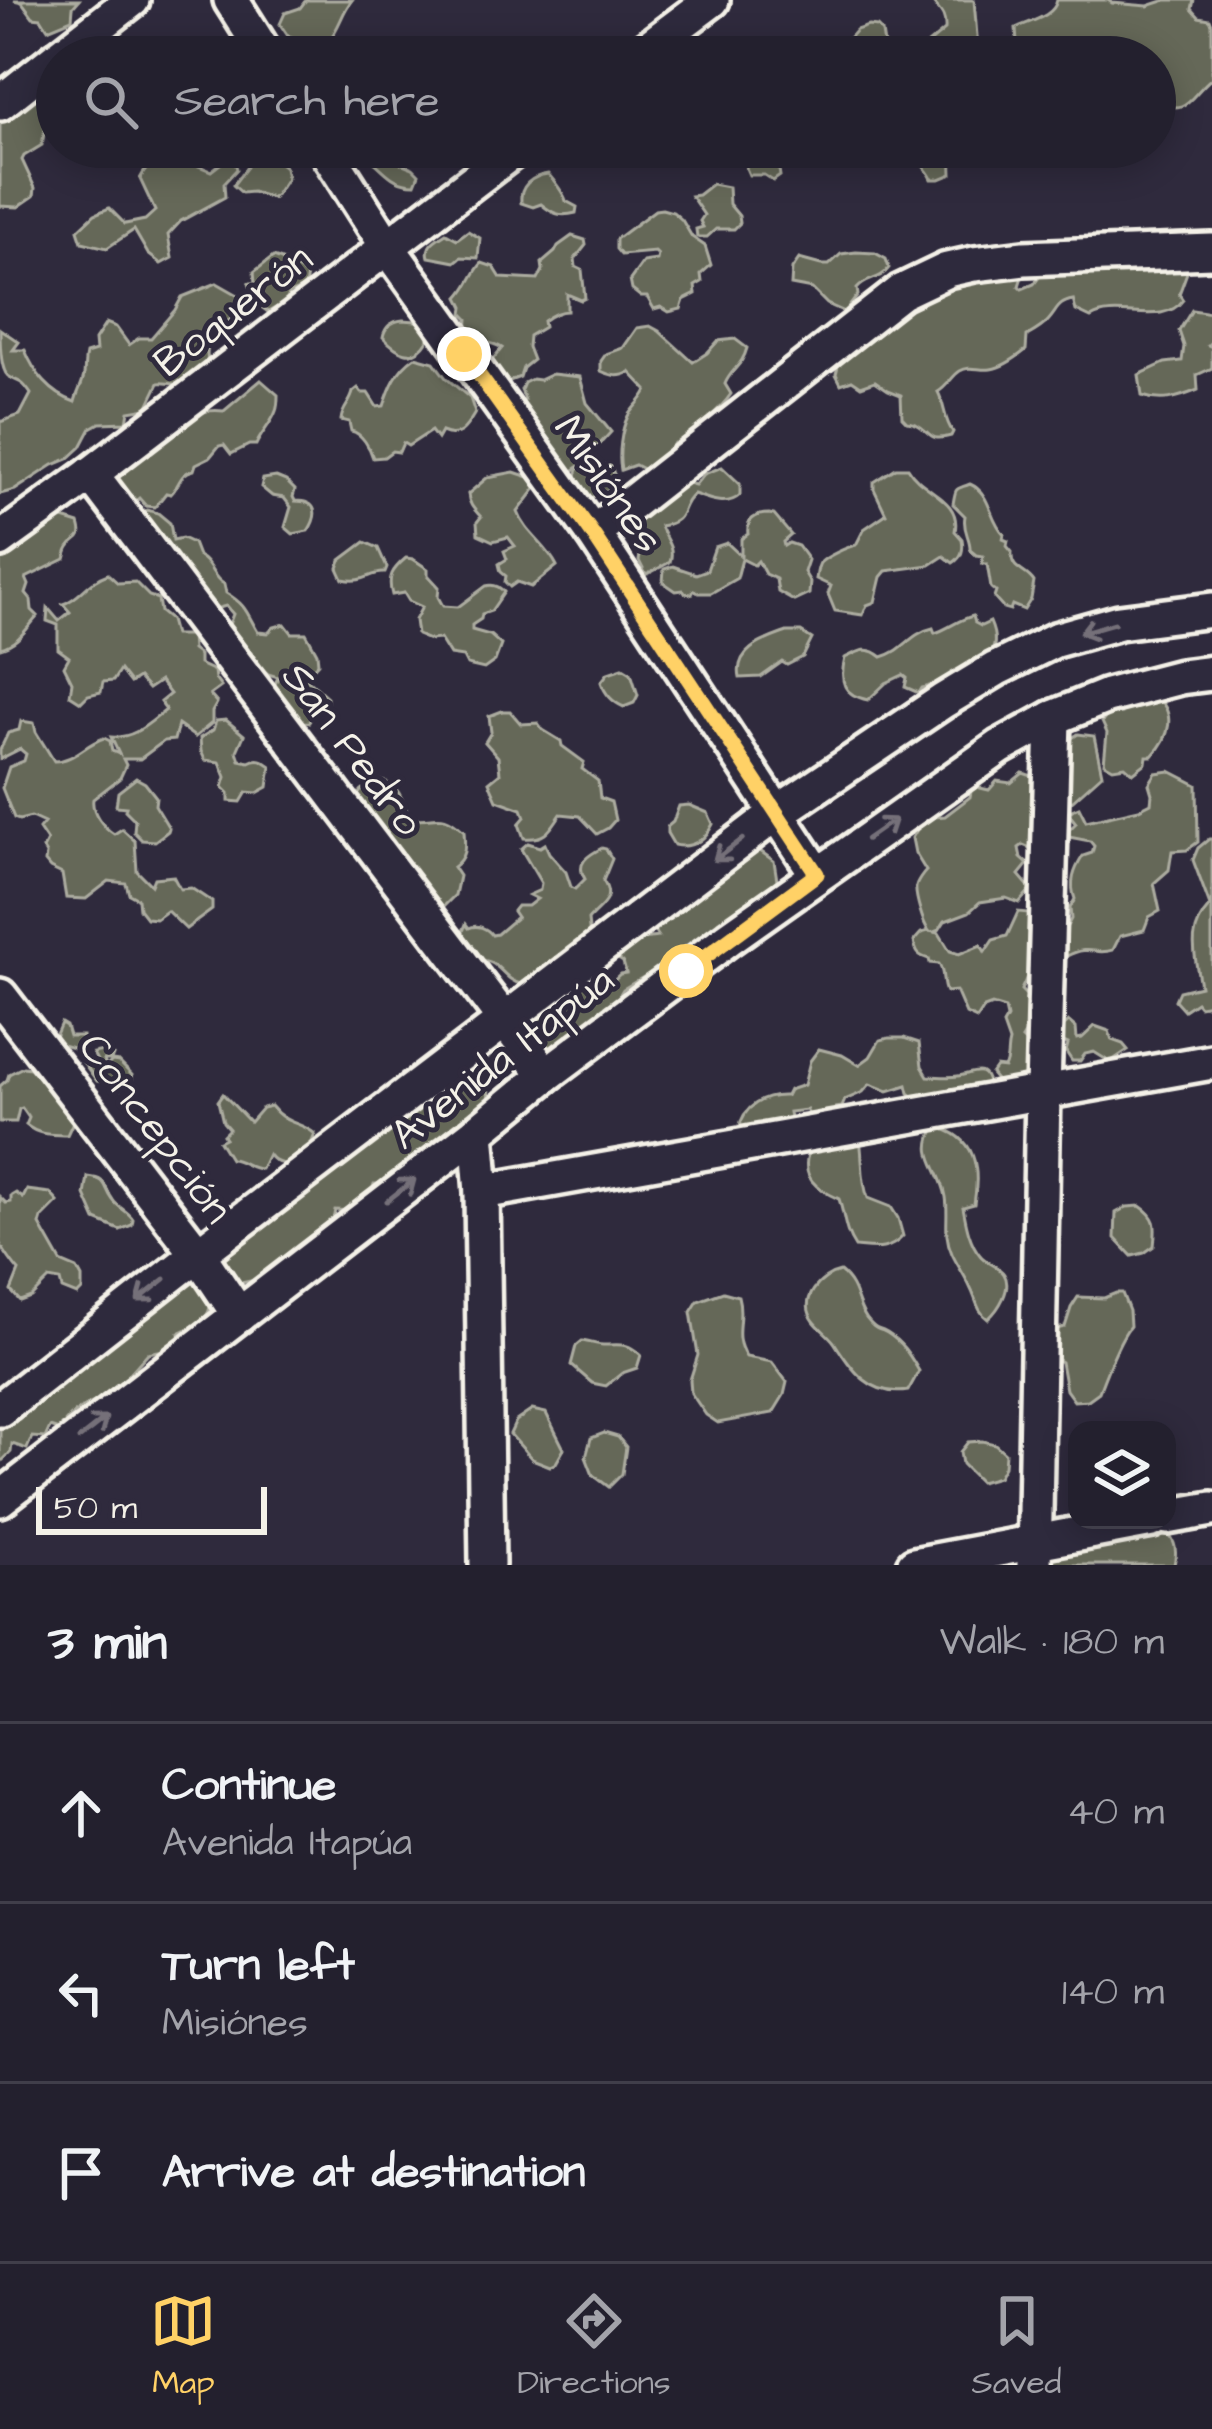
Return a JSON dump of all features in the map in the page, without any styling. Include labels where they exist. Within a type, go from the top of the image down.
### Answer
[{"type":"street","points":[[86,36],[132,0]]},
{"type":"street","points":[[231,0],[254,36]]},
{"type":"street","points":[[664,36],[712,0]]},
{"type":"street","points":[[0,103],[36,75]]},
{"type":"street","name":"Misiónes","points":[[337,168],[387,246],[592,533],[817,874]]},
{"type":"street","name":"Boquerón","points":[[0,540],[490,168]]},
{"type":"street","points":[[592,533],[901,292],[947,270],[1024,258],[1212,250]]},
{"type":"street","name":"San Pedro","points":[[92,474],[546,1076]]},
{"type":"street","name":"Avenida Itapúa","points":[[0,1409],[777,813],[943,701],[1055,640],[1119,622],[1212,610]]},
{"type":"street","name":"Avenida Itapúa","points":[[0,1499],[546,1076],[817,874],[1000,747],[1107,696],[1212,673]]},
{"type":"street","points":[[1034,1553],[1053,718]]},
{"type":"street","name":"Concepción","points":[[0,996],[198,1254],[239,1315]]},
{"type":"street","points":[[482,1192],[1212,1062]]},
{"type":"street","points":[[477,1132],[482,1192],[487,1565]]},
{"type":"street","points":[[1176,1515],[1212,1509]]},
{"type":"street","points":[[914,1565],[1034,1553],[1120,1529]]},
{"type":"green space","points":[[14,0],[79,0],[72,19],[48,29],[41,18],[33,17],[22,2]]},
{"type":"green space","points":[[306,0],[352,0],[332,36],[288,36],[280,24],[285,13],[300,8]]},
{"type":"green space","points":[[931,0],[974,0],[977,36],[938,36],[945,30],[943,17]]},
{"type":"green space","points":[[1057,0],[1148,6],[1166,0],[1194,0],[1192,9],[1212,24],[1212,78],[1176,107],[1176,36],[1017,36],[1016,28],[1046,14]]},
{"type":"green space","points":[[877,27],[883,36],[851,36],[856,30]]},
{"type":"green space","points":[[36,93],[36,149],[22,160],[34,196],[18,207],[0,206],[0,108],[23,107]]},
{"type":"green space","points":[[246,168],[285,168],[287,178],[272,198],[242,193],[233,185]]},
{"type":"green space","points":[[380,168],[413,168],[419,174],[415,184]]},
{"type":"green space","points":[[746,168],[779,168],[780,176],[773,181],[764,175],[749,175]]},
{"type":"green space","points":[[952,168],[952,174],[932,179],[927,170]]},
{"type":"green space","points":[[147,169],[237,169],[224,183],[225,197],[181,221],[168,235],[172,258],[161,264],[148,254],[134,230],[107,248],[82,242],[78,230],[109,208],[125,224],[145,220],[155,211],[140,179]]},
{"type":"green space","points":[[548,174],[566,201],[577,207],[576,213],[561,215],[541,204],[521,203],[528,183]]},
{"type":"green space","points":[[712,184],[728,187],[729,204],[740,223],[734,229],[716,229],[707,237],[697,237],[704,215],[691,196]]},
{"type":"green space","points":[[662,209],[673,212],[705,246],[711,265],[701,274],[696,294],[684,300],[681,309],[669,312],[654,309],[647,297],[632,290],[630,280],[643,262],[657,260],[658,255],[621,255],[616,249],[616,239]]},
{"type":"green space","points":[[468,231],[480,238],[478,258],[461,257],[455,262],[429,257],[430,245],[439,237],[446,233],[457,239]]},
{"type":"green space","points":[[572,236],[585,240],[575,259],[582,270],[585,298],[567,294],[567,311],[549,317],[544,327],[529,336],[533,360],[520,377],[499,385],[487,366],[502,348],[467,335],[468,319],[459,297],[482,263],[494,267],[501,278],[538,280],[542,263]]},
{"type":"green space","points":[[875,253],[886,259],[889,268],[857,289],[858,295],[845,312],[827,304],[812,289],[791,285],[792,269],[799,259],[829,265],[841,254]]},
{"type":"green space","points":[[273,257],[307,274],[305,287],[268,312],[256,303],[249,283],[255,283],[254,272]]},
{"type":"green space","points":[[1025,267],[1022,289],[1034,284],[1043,272],[1189,267],[1179,294],[1183,300],[1174,308],[1091,318],[1076,311],[1073,300],[1068,301],[1027,336],[1026,350],[1014,359],[996,368],[960,371],[938,392],[951,436],[934,437],[907,422],[902,417],[901,395],[875,381],[861,386],[852,380],[841,384],[838,366],[881,332],[890,317],[948,281]]},
{"type":"green space","points":[[217,283],[247,300],[209,340],[208,362],[198,374],[181,384],[159,383],[147,408],[129,411],[127,422],[91,428],[68,459],[0,494],[0,422],[20,415],[31,394],[5,373],[0,329],[19,342],[13,350],[25,350],[51,388],[75,402],[86,354],[96,351],[95,340],[106,323],[116,327],[129,345],[139,338],[151,338],[182,297]]},
{"type":"green space","points":[[1192,310],[1212,313],[1208,345],[1212,368],[1197,375],[1198,390],[1170,399],[1142,396],[1139,375],[1182,361],[1179,331]]},
{"type":"green space","points":[[403,320],[425,326],[428,340],[417,351],[400,351],[383,337],[390,325]]},
{"type":"green space","points":[[650,326],[693,362],[718,341],[735,339],[747,348],[725,384],[731,394],[683,444],[674,443],[648,467],[621,470],[626,422],[647,390],[630,372],[616,376],[601,371],[601,361],[623,348],[637,328]]},
{"type":"green space","points":[[415,357],[434,362],[470,398],[475,413],[458,433],[441,432],[437,439],[431,431],[408,446],[403,443],[399,452],[373,458],[349,422],[341,420],[343,412],[358,388],[377,407],[384,406],[399,373]]},
{"type":"green space","points":[[552,374],[580,377],[587,403],[611,432],[593,447],[590,459],[568,474],[519,404],[525,400],[524,383]]},
{"type":"green space","points":[[261,380],[278,395],[278,403],[256,445],[231,454],[224,445],[219,446],[155,507],[139,498],[131,505],[115,489],[113,466],[195,415],[224,411]]},
{"type":"green space","points":[[594,462],[611,466],[615,477],[610,489],[588,499],[573,487],[578,469]]},
{"type":"green space","points":[[722,467],[740,484],[740,495],[724,502],[694,494],[679,517],[660,526],[670,548],[670,562],[646,575],[633,544],[637,517],[677,480],[695,485],[704,474]]},
{"type":"green space","points":[[896,468],[908,468],[947,503],[962,539],[962,553],[953,563],[944,556],[930,565],[886,571],[875,602],[867,605],[863,615],[835,611],[828,594],[831,586],[816,579],[819,565],[856,545],[864,529],[886,514],[874,482]]},
{"type":"green space","points":[[514,472],[529,477],[537,487],[518,512],[557,566],[531,587],[517,582],[510,587],[505,582],[499,564],[507,559],[504,551],[515,546],[508,537],[493,541],[478,534],[481,517],[468,494],[488,477]]},
{"type":"green space","points":[[276,477],[295,490],[295,501],[312,506],[315,514],[308,531],[293,534],[285,527],[291,507],[284,498],[261,487],[263,479]]},
{"type":"green space","points":[[970,484],[986,500],[1008,541],[1013,563],[1034,582],[1024,610],[1012,605],[1010,610],[1003,608],[994,598],[983,556],[970,550],[965,516],[953,504],[957,490]]},
{"type":"green space","points":[[61,509],[63,519],[79,524],[80,537],[65,559],[26,578],[26,594],[38,616],[17,639],[0,648],[0,528]]},
{"type":"green space","points":[[147,510],[170,523],[173,540],[193,543],[198,556],[258,632],[268,633],[285,624],[292,633],[306,633],[318,663],[308,680],[327,697],[309,722],[294,723],[266,687],[278,677],[255,663],[246,665],[218,636],[233,614],[226,606],[201,613],[136,514]]},
{"type":"green space","points":[[769,514],[791,535],[784,546],[798,546],[808,560],[804,572],[810,582],[809,594],[794,601],[778,592],[776,579],[765,574],[758,561],[754,565],[742,559],[737,578],[711,593],[676,591],[663,582],[664,569],[673,566],[696,574],[707,570],[715,547],[727,543],[741,556],[741,539],[748,534],[750,522]]},
{"type":"green space","points":[[365,542],[378,548],[385,573],[343,579],[338,568],[341,560]]},
{"type":"green space","points":[[406,558],[428,569],[443,606],[458,607],[486,586],[504,592],[491,611],[472,625],[472,630],[490,635],[501,645],[495,661],[484,669],[467,665],[463,657],[450,655],[440,639],[417,635],[415,620],[422,607],[404,593],[392,595],[390,583]]},
{"type":"green space","points":[[108,574],[118,583],[135,582],[158,599],[174,635],[191,635],[199,664],[214,671],[221,687],[210,695],[217,703],[212,723],[195,737],[178,725],[174,740],[164,741],[140,759],[123,759],[126,765],[120,778],[93,799],[106,827],[114,834],[122,829],[135,841],[137,871],[151,885],[154,878],[173,876],[180,889],[191,888],[212,902],[212,910],[186,929],[167,911],[156,919],[146,918],[126,883],[109,881],[86,899],[66,898],[62,874],[45,862],[47,841],[39,829],[44,823],[31,817],[14,818],[2,788],[9,767],[24,761],[26,754],[20,749],[0,759],[8,733],[19,730],[21,721],[34,723],[54,761],[104,738],[119,754],[111,737],[134,733],[166,710],[160,702],[170,694],[160,681],[148,689],[138,678],[130,683],[120,670],[113,681],[103,682],[101,692],[81,702],[70,695],[72,682],[64,666],[69,657],[58,649],[58,625],[47,621],[48,608],[59,621],[70,612],[63,604]]},
{"type":"green space","points":[[973,616],[981,626],[990,622],[994,634],[991,652],[979,664],[919,693],[905,687],[903,675],[868,700],[845,686],[845,658],[868,650],[882,657],[925,630],[933,628],[935,633]]},
{"type":"green space","points":[[787,632],[801,632],[812,639],[803,657],[787,665],[782,662],[761,677],[740,678],[746,653]]},
{"type":"green space","points":[[623,668],[631,673],[638,695],[624,707],[601,682],[608,673]]},
{"type":"green space","points":[[1153,695],[1166,709],[1169,725],[1158,749],[1133,773],[1125,766],[1113,768],[1104,763],[1107,733],[1102,722],[1109,713],[1121,713]]},
{"type":"green space","points":[[510,711],[521,724],[538,723],[584,762],[582,769],[598,781],[600,798],[611,802],[615,820],[608,828],[597,834],[580,816],[561,814],[542,836],[524,838],[519,824],[525,817],[522,809],[497,800],[489,782],[500,773],[498,757],[485,742],[491,732],[489,716]]},
{"type":"green space","points":[[226,720],[244,735],[237,751],[240,760],[260,760],[271,766],[268,787],[247,792],[241,802],[229,801],[220,762],[205,760],[201,751],[200,738],[213,730],[216,721]]},
{"type":"green space","points":[[1078,734],[1094,736],[1102,774],[1064,808],[1063,744]]},
{"type":"green space","points":[[1170,771],[1197,785],[1198,842],[1187,850],[1172,851],[1169,870],[1154,883],[1160,911],[1149,917],[1144,930],[1120,936],[1113,950],[1067,956],[1057,945],[1071,919],[1073,877],[1094,846],[1069,837],[1076,823],[1069,814],[1079,807],[1086,821],[1139,809],[1151,803],[1149,784],[1156,773]]},
{"type":"green space","points":[[1023,773],[1032,776],[1038,791],[1035,850],[1019,848],[1028,864],[1019,875],[1031,889],[1019,903],[1006,898],[980,902],[934,932],[950,951],[959,954],[981,945],[985,952],[993,940],[1007,936],[1018,912],[1029,913],[1031,961],[1021,990],[1033,1021],[1022,1039],[1029,1046],[1030,1070],[1015,1088],[1000,1085],[991,1074],[1006,1062],[1005,1009],[992,1005],[977,1019],[966,1014],[956,991],[946,992],[939,964],[930,963],[917,951],[914,941],[929,931],[916,891],[926,871],[912,838],[924,818],[945,816],[970,797],[972,786],[989,790],[997,781],[1011,783]]},
{"type":"green space","points":[[136,778],[156,797],[155,805],[169,828],[155,841],[142,840],[134,832],[135,820],[126,807],[116,806],[118,792]]},
{"type":"green space","points":[[378,780],[396,789],[410,818],[443,818],[464,831],[463,855],[453,867],[459,876],[455,895],[443,907],[434,907],[352,801]]},
{"type":"green space","points":[[679,806],[708,813],[713,824],[698,842],[674,845],[667,827]]},
{"type":"green space","points":[[1209,839],[1212,1004],[1196,1002],[1184,1010],[1175,1000],[1179,991],[1200,986],[1195,934],[1210,906],[1193,860]]},
{"type":"green space","points":[[528,843],[545,844],[575,889],[585,879],[581,868],[588,857],[602,848],[612,859],[603,881],[607,898],[588,920],[590,938],[524,990],[459,941],[466,924],[497,934],[517,917],[513,911],[517,906],[528,906],[537,899],[529,895],[540,890],[541,883],[521,849]]},
{"type":"green space","points":[[745,847],[774,861],[777,880],[765,895],[623,989],[581,1059],[540,1052],[534,1024],[551,997],[578,981],[593,981],[605,988],[626,973],[623,962],[615,957],[617,946],[658,937],[652,928]]},
{"type":"green space","points":[[1069,1022],[1076,1028],[1077,1039],[1095,1026],[1109,1031],[1112,1040],[1128,1050],[1110,1062],[1094,1052],[1072,1061],[1066,1052],[1068,1044],[1058,1040]]},
{"type":"green space","points":[[61,1023],[69,1036],[82,1036],[83,1054],[95,1064],[93,1053],[113,1055],[104,1060],[106,1067],[119,1062],[132,1079],[120,1089],[97,1081],[73,1048],[54,1039]]},
{"type":"green space","points":[[880,1040],[919,1043],[928,1076],[978,1072],[985,1075],[989,1087],[919,1101],[907,1085],[888,1091],[870,1084],[828,1118],[808,1118],[807,1110],[789,1112],[785,1128],[754,1140],[739,1129],[756,1104],[786,1096],[804,1085],[810,1061],[819,1049],[859,1065]]},
{"type":"green space","points":[[454,1059],[489,1083],[488,1104],[467,1118],[465,1126],[401,1178],[391,1176],[385,1184],[374,1184],[356,1211],[335,1210],[322,1235],[260,1279],[241,1283],[214,1274],[229,1230]]},
{"type":"green space","points":[[23,1067],[38,1077],[48,1077],[70,1110],[73,1122],[67,1135],[31,1129],[22,1108],[16,1122],[0,1122],[0,1086]]},
{"type":"green space","points":[[223,1094],[250,1122],[262,1108],[271,1106],[315,1134],[312,1142],[302,1156],[288,1163],[268,1154],[261,1169],[230,1159],[219,1141],[229,1129],[218,1101]]},
{"type":"green space","points":[[936,1127],[960,1138],[973,1156],[974,1204],[963,1207],[968,1232],[980,1255],[1002,1271],[1007,1286],[988,1319],[948,1243],[946,1197],[929,1146]]},
{"type":"green space","points":[[859,1134],[868,1198],[891,1207],[903,1236],[887,1247],[855,1247],[839,1199],[808,1175],[809,1151]]},
{"type":"green space","points":[[88,1177],[103,1182],[115,1203],[133,1219],[132,1225],[120,1230],[96,1220],[85,1195]]},
{"type":"green space","points":[[27,1190],[50,1193],[58,1202],[40,1225],[61,1262],[77,1269],[82,1278],[77,1295],[62,1289],[60,1281],[49,1279],[20,1301],[11,1291],[19,1271],[0,1243],[0,1197],[11,1202],[11,1196],[16,1193],[23,1198]]},
{"type":"green space","points":[[1140,1206],[1154,1223],[1154,1246],[1132,1256],[1115,1238],[1116,1213]]},
{"type":"green space","points":[[163,1268],[199,1279],[210,1307],[206,1317],[179,1333],[175,1348],[148,1353],[130,1373],[133,1382],[106,1407],[97,1401],[85,1406],[59,1430],[50,1427],[45,1438],[32,1437],[27,1449],[12,1444],[0,1463],[0,1388],[14,1383]]},
{"type":"green space","points":[[840,1272],[865,1317],[906,1350],[919,1371],[908,1391],[873,1386],[814,1321],[808,1305],[813,1290]]},
{"type":"green space","points":[[723,1292],[738,1296],[739,1341],[746,1357],[772,1362],[787,1382],[773,1413],[718,1423],[691,1393],[698,1355],[691,1312],[698,1301]]},
{"type":"green space","points":[[1122,1293],[1130,1326],[1099,1392],[1088,1400],[1074,1401],[1066,1390],[1061,1362],[1044,1351],[1052,1330],[1065,1327],[1078,1297],[1104,1298]]},
{"type":"green space","points":[[582,1341],[629,1347],[641,1355],[637,1368],[606,1386],[592,1383],[571,1365]]},
{"type":"green space","points":[[532,1410],[546,1413],[564,1449],[550,1466],[532,1459],[510,1434],[516,1421]]},
{"type":"green space","points":[[604,1433],[618,1437],[626,1447],[622,1474],[609,1487],[593,1475],[586,1457],[591,1438]]},
{"type":"green space","points":[[982,1441],[1005,1453],[998,1477],[980,1482],[962,1464],[960,1452],[968,1442]]},
{"type":"green space","points":[[1162,1529],[1176,1553],[1174,1565],[1043,1565],[1060,1549]]},
{"type":"route","points":[[464,354],[592,533],[817,874],[686,971]]}]
